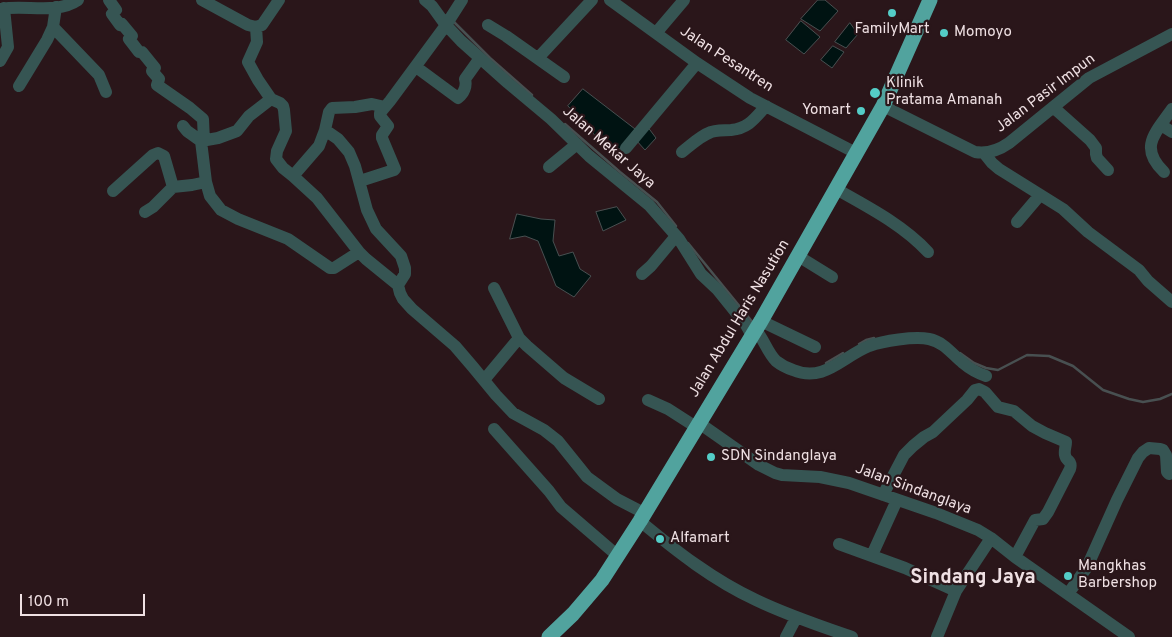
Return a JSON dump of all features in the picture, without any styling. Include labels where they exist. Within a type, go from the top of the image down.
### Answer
[{"type":"highway","name":"Jalan Abdul Haris Nasution","points":[[552,636],[574,614],[602,580],[618,556],[756,328],[883,106],[925,2]]},
{"type":"street","points":[[0,61],[8,47],[2,8],[56,7],[74,3],[78,0]]},
{"type":"street","points":[[109,0],[116,10],[112,14],[132,36],[129,39],[139,52],[142,52],[155,68],[152,71],[159,79],[157,85],[190,108],[202,119],[206,182],[210,196],[221,210],[238,220],[288,239],[330,268],[334,268],[359,252]]},
{"type":"street","points":[[202,0],[248,25],[256,27],[262,25],[279,0]]},
{"type":"street","name":"Jalan Mekar Jaya","points":[[425,0],[449,22],[461,41],[551,119],[588,156],[649,205],[676,236],[701,274],[717,289],[746,325],[756,328],[768,350],[783,366],[808,375],[828,370],[849,356],[870,346],[904,339],[929,339],[945,346],[962,362],[976,372],[986,376]]},
{"type":"street","points":[[360,180],[395,169],[382,138],[388,126],[380,114],[449,22],[462,0]]},
{"type":"street","points":[[538,58],[592,0]]},
{"type":"street","name":"Jalan Pesantren","points":[[610,0],[736,89],[856,153]]},
{"type":"street","points":[[656,33],[684,0]]},
{"type":"street","points":[[19,86],[47,40],[53,27],[56,7]]},
{"type":"street","points":[[488,25],[564,77]]},
{"type":"street","points":[[53,27],[99,75],[106,92]]},
{"type":"street","points":[[256,27],[257,42],[248,62],[272,99],[283,106],[286,121],[286,131],[277,151],[276,159],[283,168],[317,198],[359,252],[393,279],[408,304],[454,346],[496,396],[513,413],[544,430],[558,441],[587,477],[642,517],[667,544],[697,566],[756,600],[796,618],[852,637]]},
{"type":"street","name":"Jalan Pasir Impun","points":[[984,153],[1005,146],[1089,78],[1172,35]]},
{"type":"street","points":[[416,67],[458,98],[465,89],[465,79],[480,58]]},
{"type":"street","points":[[626,148],[697,63]]},
{"type":"street","points":[[183,126],[202,141],[218,138],[237,131],[249,116],[272,99]]},
{"type":"street","points":[[293,176],[319,146],[332,108],[372,104],[385,107]]},
{"type":"street","points":[[682,152],[711,132],[741,128],[749,124],[766,106]]},
{"type":"street","points":[[883,106],[975,152],[984,153],[992,164],[1062,210],[1138,270],[1171,300]]},
{"type":"street","points":[[1053,107],[1090,140],[1096,148],[1097,158],[1108,170]]},
{"type":"street","points":[[1164,172],[1150,152],[1150,144],[1172,109]]},
{"type":"street","points":[[1161,125],[1172,132]]},
{"type":"street","points":[[325,130],[338,139],[349,152],[360,180],[367,210],[376,229],[401,256],[405,274],[398,285]]},
{"type":"street","points":[[549,167],[577,144]]},
{"type":"street","points":[[113,191],[153,155],[158,153],[164,156],[173,187]]},
{"type":"street","points":[[145,212],[153,207],[173,187],[206,182]]},
{"type":"street","points":[[836,189],[885,218],[914,238],[928,252]]},
{"type":"street","points":[[1017,222],[1040,195]]},
{"type":"street","points":[[642,274],[676,236]]},
{"type":"street","points":[[798,256],[832,277]]},
{"type":"street","points":[[494,288],[519,338],[564,378],[599,399]]},
{"type":"street","points":[[756,328],[815,347]]},
{"type":"street","points":[[484,380],[519,338]]},
{"type":"street","points":[[883,495],[904,456],[913,446],[933,432],[975,390],[980,389],[998,407],[1014,411],[1032,426],[1067,444],[1064,452],[1070,462],[1070,469],[1048,512],[1043,519],[1034,520],[1015,557]]},
{"type":"street","name":"Jalan Sindanglaya","points":[[648,400],[697,425],[759,465],[775,473],[820,477],[849,484],[936,512],[978,530],[1129,637]]},
{"type":"street","points":[[494,429],[561,507],[618,556]]},
{"type":"street","points":[[1068,594],[1087,567],[1117,500],[1138,458],[1143,452],[1149,448],[1162,450],[1166,455],[1166,472],[1168,474],[1172,473]]},
{"type":"street","points":[[872,555],[897,500]]},
{"type":"street","points":[[936,637],[956,591],[991,538]]},
{"type":"street","points":[[838,544],[905,568],[956,591]]},
{"type":"street","points":[[786,637],[796,618]]},
{"type":"shaded area","points":[[818,0],[825,0],[838,11],[820,31],[801,19]]},
{"type":"shaded area","points":[[801,21],[820,37],[804,54],[786,40]]},
{"type":"shaded area","points":[[850,23],[858,34],[846,48],[835,42]]},
{"type":"shaded area","points":[[833,46],[844,52],[832,68],[821,60]]},
{"type":"shaded area","points":[[583,89],[635,129],[614,156],[568,106]]},
{"type":"shaded area","points":[[647,126],[656,138],[645,150],[636,140]]},
{"type":"shaded area","points":[[617,207],[626,220],[603,231],[596,212]]},
{"type":"shaded area","points":[[517,214],[555,220],[553,241],[559,256],[573,252],[580,269],[591,276],[574,297],[556,286],[538,241],[525,236],[510,239]]},
{"type":"waterway","points":[[452,20],[490,58],[532,95]]},
{"type":"waterway","points":[[565,124],[657,202],[676,226]]},
{"type":"waterway","points":[[688,243],[754,324]]},
{"type":"waterway","points":[[859,344],[874,338]]},
{"type":"waterway","points":[[826,363],[843,353]]},
{"type":"waterway","points":[[960,353],[974,363],[998,370],[1027,355],[1049,356],[1073,366],[1103,390],[1129,399],[1143,402],[1160,399],[1172,394]]},
{"type":"place","name":"FamilyMart","points":[[892,13]]},
{"type":"place","name":"Momoyo","points":[[944,33]]},
{"type":"place","name":"Klinik Pratama Amanah","points":[[875,93]]},
{"type":"place","name":"Yomart","points":[[861,111]]},
{"type":"place","name":"SDN Sindanglaya","points":[[711,457]]},
{"type":"place","name":"Alfamart","points":[[660,539]]},
{"type":"place","name":"Mangkhas Barbershop","points":[[1068,576]]},
{"type":"district","name":"Sindang Jaya","points":[[973,579]]}]
